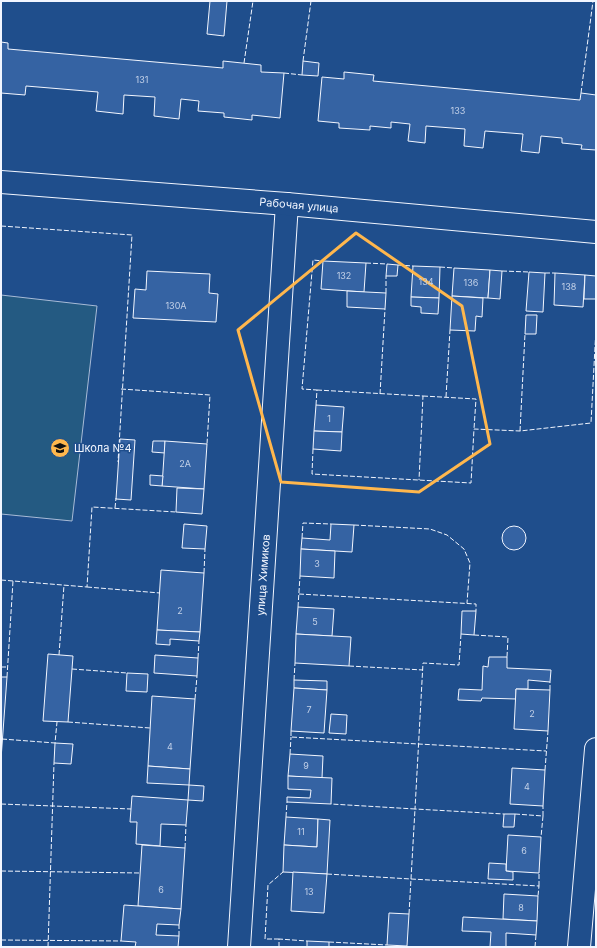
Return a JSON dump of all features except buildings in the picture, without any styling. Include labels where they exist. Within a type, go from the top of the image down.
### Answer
[{"type":"street","name":"Рабочая улица","points":[[1,182],[287,204],[596,232]]},
{"type":"street","name":"улица Химиков","points":[[239,947],[287,204]]},
{"type":"street","points":[[579,947],[596,749]]},
{"type":"highlighted area","points":[[356,233],[462,306],[490,444],[419,492],[281,482],[238,330]]},
{"type":"shaded area","points":[[1,295],[97,306],[72,521],[1,514]]},
{"type":"fence","points":[[244,63],[253,1]]},
{"type":"fence","points":[[303,61],[311,1]]},
{"type":"fence","points":[[581,93],[593,1]]},
{"type":"fence","points":[[284,73],[302,75]]},
{"type":"fence","points":[[1,226],[132,235],[118,462]]},
{"type":"fence","points":[[316,405],[317,390],[302,389],[313,260],[323,261]]},
{"type":"fence","points":[[366,263],[387,264]]},
{"type":"fence","points":[[398,265],[413,266]]},
{"type":"fence","points":[[440,267],[454,268]]},
{"type":"fence","points":[[502,271],[529,272]]},
{"type":"fence","points":[[545,273],[555,273]]},
{"type":"fence","points":[[386,276],[386,293]]},
{"type":"fence","points":[[380,394],[385,309]]},
{"type":"fence","points":[[313,449],[312,474],[471,483],[474,429],[520,431],[591,423],[596,328]]},
{"type":"fence","points":[[446,397],[450,330]]},
{"type":"fence","points":[[520,431],[525,334]]},
{"type":"fence","points":[[121,389],[210,395],[207,444]]},
{"type":"fence","points":[[317,390],[423,396],[419,480]]},
{"type":"fence","points":[[423,396],[476,399],[474,429]]},
{"type":"fence","points":[[115,508],[116,498]]},
{"type":"fence","points":[[1,580],[87,587],[92,507],[176,512]]},
{"type":"fence","points":[[302,538],[303,523],[331,524]]},
{"type":"fence","points":[[354,525],[430,529],[447,535],[464,549],[470,563],[467,603]]},
{"type":"fence","points":[[204,573],[205,549]]},
{"type":"fence","points":[[298,607],[300,576]]},
{"type":"fence","points":[[7,677],[13,581]]},
{"type":"fence","points":[[59,655],[64,585]]},
{"type":"fence","points":[[87,587],[160,593]]},
{"type":"fence","points":[[299,594],[476,604],[476,611]]},
{"type":"fence","points":[[461,634],[459,665],[423,663],[415,809],[504,814]]},
{"type":"fence","points":[[474,635],[508,637],[507,657]]},
{"type":"fence","points":[[198,658],[199,641]]},
{"type":"fence","points":[[294,680],[295,663]]},
{"type":"fence","points":[[349,666],[423,670]]},
{"type":"fence","points":[[1,667],[7,667]]},
{"type":"fence","points":[[72,669],[127,673]]},
{"type":"fence","points":[[195,699],[197,676]]},
{"type":"fence","points":[[550,682],[550,690]]},
{"type":"fence","points":[[2,739],[55,743],[57,722]]},
{"type":"fence","points":[[68,722],[150,728]]},
{"type":"fence","points":[[291,731],[291,737],[546,751]]},
{"type":"fence","points":[[545,770],[548,731]]},
{"type":"fence","points":[[290,754],[291,737]]},
{"type":"fence","points":[[48,947],[54,763]]},
{"type":"fence","points":[[286,817],[287,802]]},
{"type":"fence","points":[[1,804],[131,809]]},
{"type":"fence","points":[[327,874],[411,879],[415,809],[331,804]]},
{"type":"fence","points":[[543,806],[543,816]]},
{"type":"fence","points":[[515,814],[543,816],[541,837]]},
{"type":"fence","points":[[185,848],[186,825]]},
{"type":"fence","points":[[1,871],[140,873]]},
{"type":"fence","points":[[279,939],[265,939],[268,885],[283,872]]},
{"type":"fence","points":[[539,873],[539,886]]},
{"type":"fence","points":[[409,914],[411,879],[539,886],[538,896]]},
{"type":"fence","points":[[179,925],[179,936]]},
{"type":"fence","points":[[535,947],[536,935]]},
{"type":"fence","points":[[279,947],[279,939],[307,941]]},
{"type":"fence","points":[[1,940],[121,941]]},
{"type":"fence","points":[[329,942],[387,945]]},
{"type":"fence","points":[[407,947],[422,947]]},
{"type":"place","name":"Школа №4","points":[[60,448]]}]
